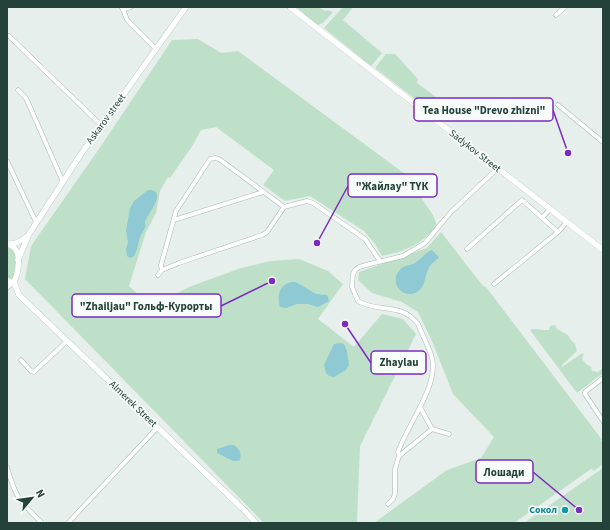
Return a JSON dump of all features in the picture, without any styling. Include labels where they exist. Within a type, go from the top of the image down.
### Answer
[{"type":"street","points":[[131,7],[123,8],[125,18],[156,49]]},
{"type":"street","name":"Askarov street","points":[[11,282],[18,260],[36,222],[186,7]]},
{"type":"street","name":"Sadykov Street","points":[[290,7],[603,250]]},
{"type":"street","points":[[556,15],[565,7]]},
{"type":"street","points":[[9,36],[102,126]]},
{"type":"street","points":[[18,90],[26,98],[63,182]]},
{"type":"street","points":[[558,105],[603,142]]},
{"type":"street","points":[[162,270],[161,265],[176,211],[210,159],[219,159],[284,207]]},
{"type":"street","points":[[7,161],[36,222]]},
{"type":"street","points":[[388,504],[393,500],[395,494],[395,470],[399,456],[398,452],[432,380],[434,367],[432,357],[418,324],[411,317],[394,308],[374,307],[364,305],[358,301],[352,287],[353,274],[359,267],[403,256],[425,244],[451,212],[498,168]]},
{"type":"street","points":[[174,220],[263,192]]},
{"type":"street","points":[[467,249],[522,200],[558,232]]},
{"type":"street","points":[[158,275],[162,270],[179,263],[262,235],[267,232],[284,207],[307,201],[313,203],[365,239],[380,261]]},
{"type":"street","points":[[542,218],[550,209]]},
{"type":"street","points":[[494,284],[558,232],[567,222]]},
{"type":"street","points":[[7,244],[15,244],[29,234]]},
{"type":"street","points":[[7,244],[14,247],[18,253],[18,260]]},
{"type":"street","points":[[7,288],[11,282]]},
{"type":"street","name":"Almerek Street","points":[[11,282],[19,295],[256,523]]},
{"type":"street","points":[[21,360],[31,371],[34,372],[67,341]]},
{"type":"street","points":[[603,378],[585,392],[603,421]]},
{"type":"street","points":[[420,407],[432,429],[449,434]]},
{"type":"street","points":[[68,523],[157,428]]},
{"type":"street","points":[[399,456],[432,429]]},
{"type":"street","points":[[7,467],[13,488],[20,502],[42,523]]},
{"type":"green space","points":[[296,7],[318,7],[325,11],[328,10],[333,12],[323,23],[317,25]]},
{"type":"green space","points":[[343,7],[353,7],[343,20],[382,53],[371,66],[324,28]]},
{"type":"green space","points":[[198,39],[221,53],[238,51],[405,174],[433,215],[437,226],[419,243],[399,252],[382,256],[375,244],[364,231],[310,196],[285,201],[263,185],[274,170],[216,127],[201,130],[193,145],[170,178],[168,177],[160,191],[156,213],[146,232],[129,286],[152,307],[189,287],[241,268],[271,261],[299,259],[328,271],[343,284],[318,319],[354,347],[382,314],[403,319],[416,334],[360,446],[357,523],[264,523],[25,279],[31,246],[101,146],[172,40]]},
{"type":"green space","points":[[386,54],[395,54],[418,79],[417,83],[447,105],[436,115],[375,68]]},
{"type":"green space","points":[[509,105],[511,110],[520,114],[519,120],[514,122],[508,120],[504,114],[505,108]]},
{"type":"green space","points":[[441,232],[483,286],[486,287],[603,441],[600,439],[603,443],[603,464],[594,471],[591,469],[514,523],[374,523],[447,470],[481,458],[494,437],[453,394],[432,341],[418,312],[402,302],[372,293],[358,280],[359,272],[427,248]]},
{"type":"green space","points":[[7,246],[16,256],[14,279],[12,280],[7,279]]},
{"type":"green space","points":[[555,325],[557,329],[568,335],[575,344],[577,351],[562,365],[562,367],[584,353],[582,359],[591,367],[592,371],[598,372],[603,368],[603,373],[577,393],[530,330],[549,330],[550,326]]},
{"type":"green space","points":[[603,468],[603,523],[524,523]]},
{"type":"water","points":[[148,190],[154,191],[157,194],[156,202],[145,221],[146,226],[140,237],[136,252],[134,256],[130,258],[127,256],[126,249],[128,242],[126,231],[130,208],[134,201]]},
{"type":"water","points":[[432,250],[439,257],[432,263],[427,271],[420,290],[412,294],[407,294],[399,289],[396,276],[399,271],[404,267],[415,263]]},
{"type":"water","points":[[296,282],[316,294],[327,295],[329,301],[318,307],[308,304],[297,304],[286,308],[280,307],[279,295],[281,288],[287,283]]},
{"type":"water","points":[[334,344],[344,344],[347,351],[349,365],[346,370],[334,377],[329,376],[326,373],[324,365]]},
{"type":"water","points":[[234,445],[239,449],[241,455],[240,460],[233,461],[217,453],[217,449]]},
{"type":"place","name":"Tea House \"Drevo zhizni\"","points":[[568,153]]},
{"type":"place","name":"\"Жайлау\" ТҮК","points":[[317,243]]},
{"type":"place","name":"\"Zhailjau\" Гольф-Курорты","points":[[272,281]]},
{"type":"place","name":"Zhaylau","points":[[345,324]]},
{"type":"place","name":"Сокол","points":[[565,510]]},
{"type":"place","name":"Лошади","points":[[579,510]]}]
